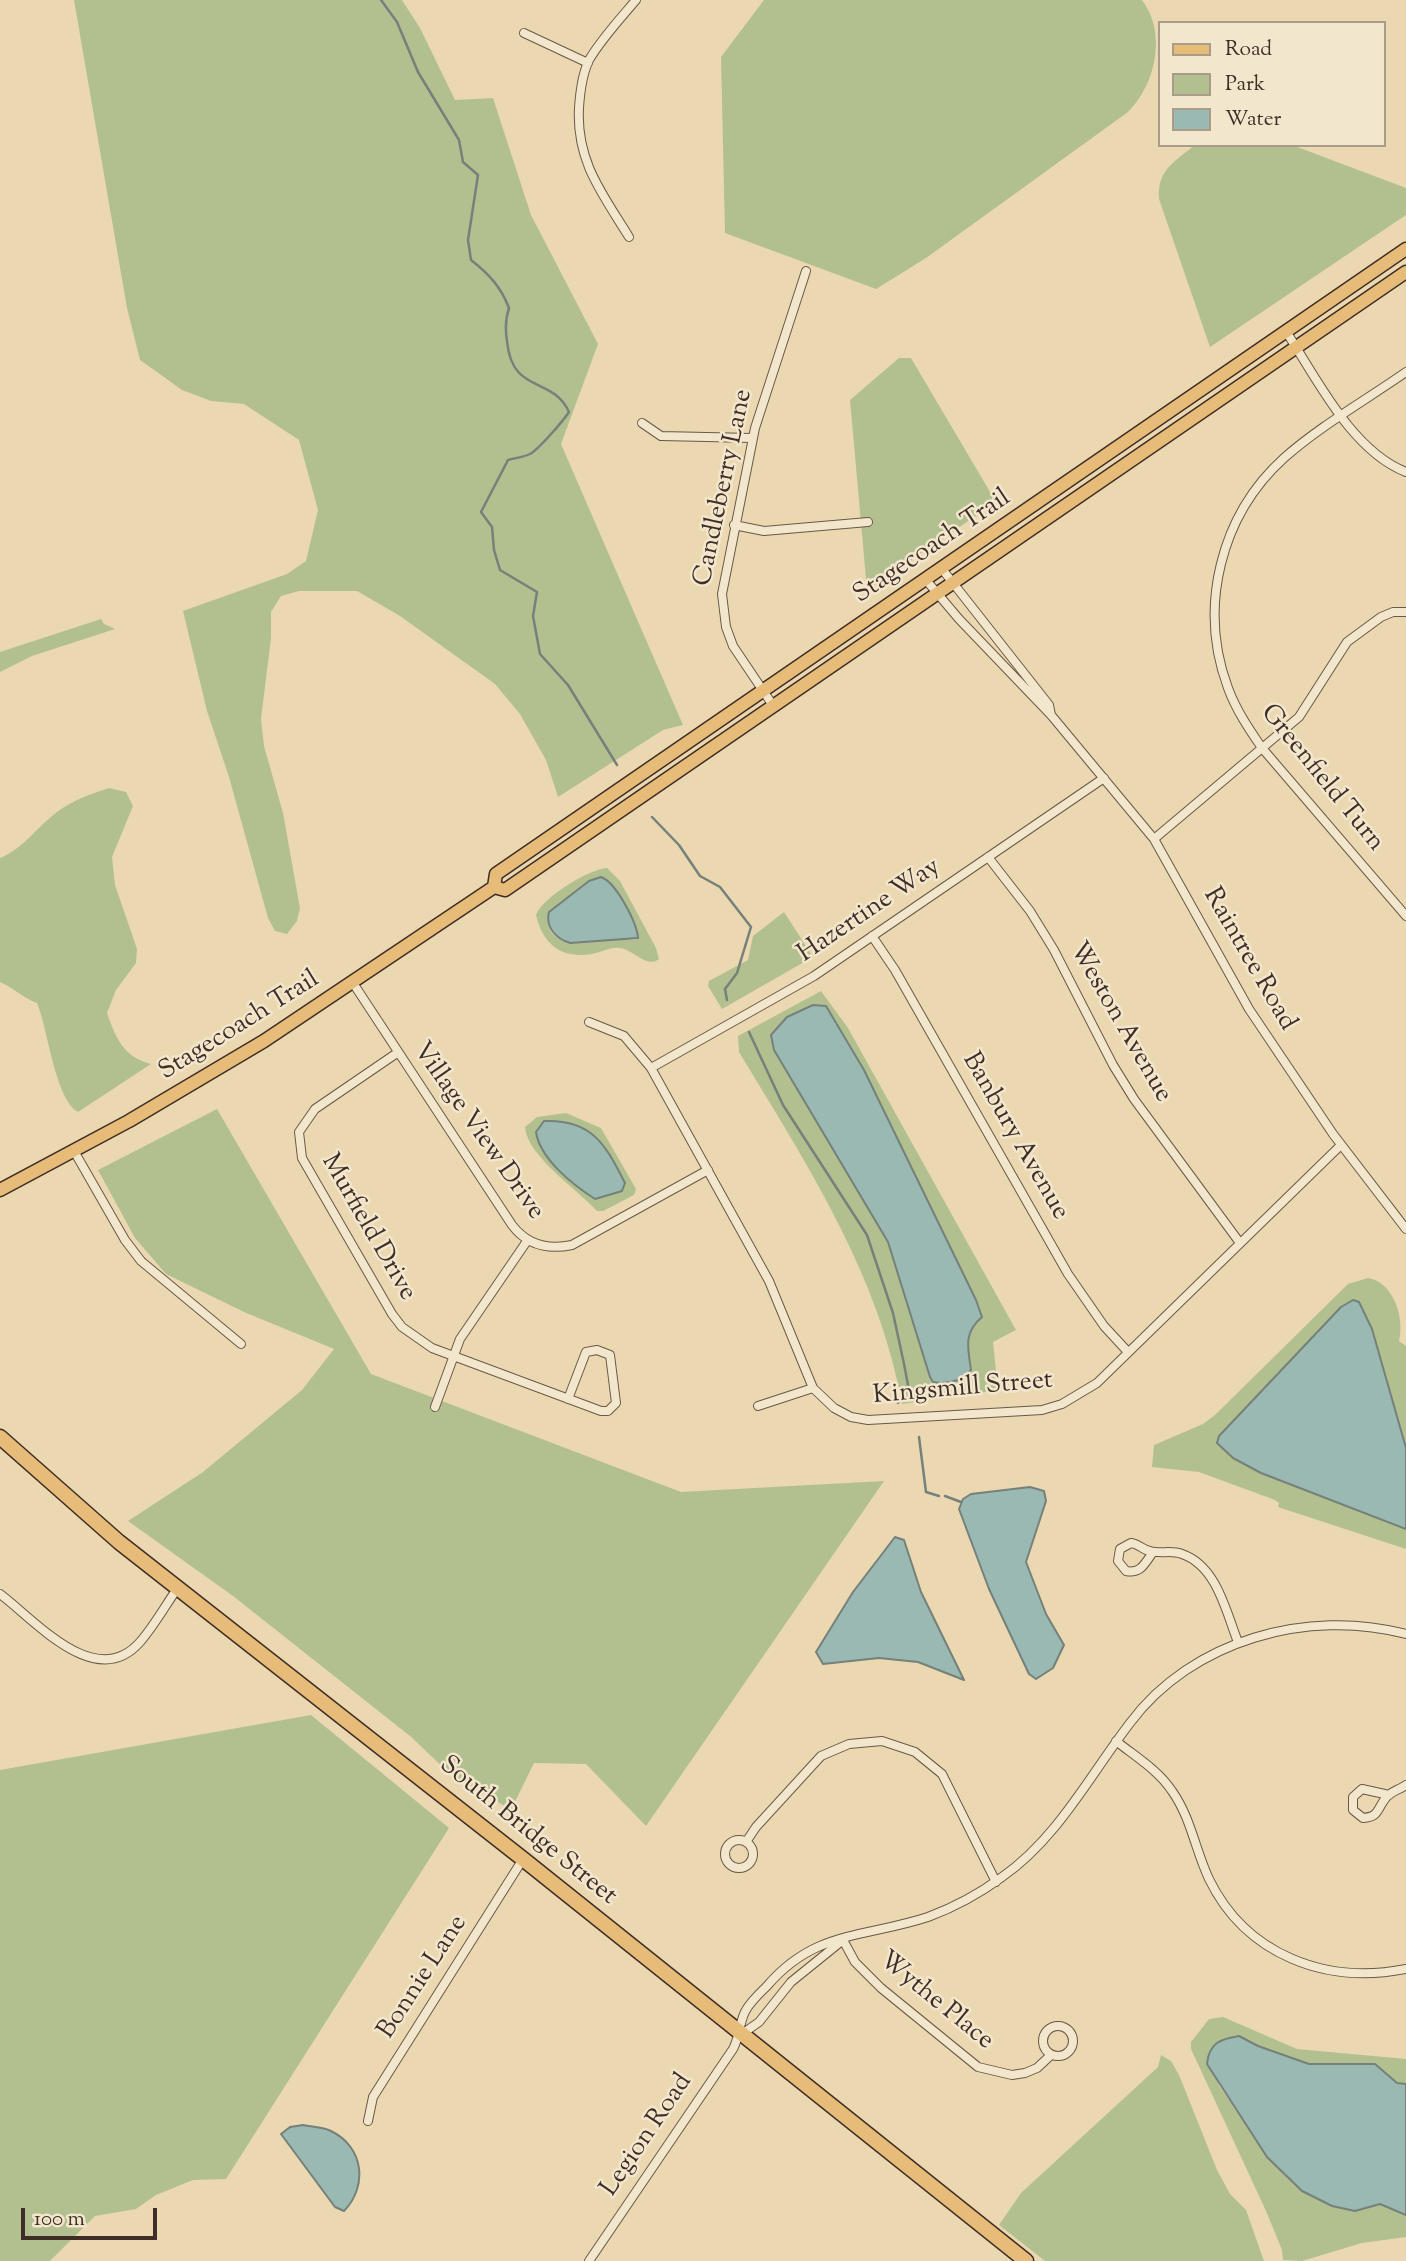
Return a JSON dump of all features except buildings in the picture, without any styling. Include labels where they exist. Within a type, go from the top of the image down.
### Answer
[{"type":"highway","name":"South Bridge Street","points":[[0,1437],[82,1511],[177,1589],[523,1859],[1026,2261]]},
{"type":"main road","name":"Stagecoach Trail","points":[[0,1190],[177,1094],[353,983],[494,887],[496,874],[1406,249]]},
{"type":"main road","name":"Stagecoach Trail","points":[[494,887],[505,890],[1406,272]]},
{"type":"street","points":[[629,237],[583,156],[578,128],[580,92],[588,63],[636,0]]},
{"type":"street","points":[[524,33],[588,63]]},
{"type":"street","name":"Candleberry Lane","points":[[774,707],[740,658],[726,626],[722,594],[752,438],[806,271]]},
{"type":"street","points":[[1286,332],[1343,416],[1370,450],[1406,472]]},
{"type":"street","name":"Greenfield Turn","points":[[1406,372],[1297,447],[1264,478],[1237,518],[1218,570],[1216,607],[1220,659],[1228,688],[1242,719],[1262,748],[1406,916]]},
{"type":"street","points":[[642,423],[661,436],[752,438]]},
{"type":"street","points":[[734,525],[764,531],[868,522]]},
{"type":"street","name":"Raintree Road","points":[[942,569],[1049,705],[1051,715]]},
{"type":"street","name":"Raintree Road","points":[[926,580],[937,595],[1051,715],[1154,839],[1237,991],[1341,1145],[1406,1229]]},
{"type":"street","points":[[1154,839],[1299,717],[1347,642],[1381,617],[1393,612],[1406,612]]},
{"type":"street","name":"Hazertine Way","points":[[651,1068],[803,983],[1104,778]]},
{"type":"street","name":"Weston Avenue","points":[[988,857],[1030,911],[1049,941],[1113,1065],[1135,1099],[1240,1243]]},
{"type":"street","name":"Banbury Avenue","points":[[872,936],[894,967],[1068,1274],[1104,1325],[1128,1352]]},
{"type":"street","name":"Village View Drive","points":[[353,983],[512,1225],[527,1241],[550,1247],[572,1245],[708,1170]]},
{"type":"street","name":"Kingsmill Street","points":[[590,1022],[624,1036],[651,1068],[769,1281],[813,1388],[834,1408],[850,1417],[869,1420],[1042,1410],[1079,1396],[1097,1383],[1341,1145]]},
{"type":"street","name":"Murfield Drive","points":[[397,1053],[315,1109],[299,1132],[298,1145],[302,1158],[402,1327],[417,1340],[452,1357]]},
{"type":"street","points":[[74,1151],[125,1240],[141,1261],[241,1344]]},
{"type":"street","points":[[435,1407],[460,1339],[527,1241]]},
{"type":"street","points":[[452,1357],[601,1411],[614,1408],[616,1403],[610,1355],[597,1350],[586,1352],[568,1398]]},
{"type":"street","points":[[758,1406],[813,1388]]},
{"type":"street","points":[[1153,1552],[1142,1568],[1134,1572],[1126,1571],[1118,1561],[1120,1549],[1129,1543],[1153,1552],[1180,1553],[1208,1572],[1238,1642]]},
{"type":"street","points":[[0,1594],[71,1649],[88,1658],[106,1660],[123,1655],[139,1643],[177,1589]]},
{"type":"street","points":[[741,2034],[745,2011],[790,1963],[825,1942],[843,1940],[928,1917],[971,1898],[996,1882],[1044,1839],[1140,1711],[1170,1683],[1238,1642],[1269,1633],[1322,1626],[1378,1628],[1406,1634]]},
{"type":"street","points":[[746,1842],[752,1831],[821,1756],[849,1744],[882,1741],[915,1752],[942,1774],[996,1882]]},
{"type":"street","points":[[1116,1741],[1154,1771],[1171,1790],[1190,1823],[1202,1864],[1220,1900],[1251,1934],[1299,1962],[1339,1973],[1379,1974],[1406,1969]]},
{"type":"street","points":[[1389,1795],[1362,1789],[1353,1797],[1353,1810],[1359,1816],[1372,1817],[1389,1795],[1406,1785]]},
{"type":"street","name":"Bonnie Lane","points":[[368,2121],[373,2096],[523,1859]]},
{"type":"street","points":[[741,2034],[759,2022],[791,1982],[843,1940]]},
{"type":"street","name":"Wythe Place","points":[[843,1940],[855,1962],[880,1988],[978,2067],[1012,2075],[1025,2073],[1037,2068],[1051,2055]]},
{"type":"street","name":"Legion Road","points":[[589,2261],[741,2034]]},
{"type":"green space","points":[[74,0],[402,0],[420,28],[455,100],[493,98],[531,215],[598,344],[561,444],[683,725],[663,730],[558,797],[546,760],[520,714],[495,684],[400,616],[357,591],[299,591],[281,596],[271,612],[271,638],[261,719],[264,746],[283,813],[300,908],[297,921],[287,934],[275,931],[268,918],[229,777],[207,711],[183,611],[287,574],[306,561],[318,510],[299,440],[244,404],[211,401],[182,390],[140,360],[127,308]]},
{"type":"green space","points":[[764,0],[1142,0],[1154,27],[1155,58],[1146,87],[1128,112],[926,258],[876,289],[725,233],[721,57]]},
{"type":"green space","points":[[1193,147],[1297,147],[1406,188],[1406,215],[1210,347],[1159,199],[1161,181],[1174,162]]},
{"type":"green space","points":[[899,358],[911,358],[996,502],[867,590],[850,400]]},
{"type":"green space","points":[[101,619],[104,624],[115,629],[32,656],[0,672],[0,652]]},
{"type":"green space","points":[[109,788],[126,792],[133,806],[112,857],[115,885],[137,949],[136,963],[116,990],[107,1013],[122,1046],[134,1057],[151,1064],[78,1112],[63,1093],[37,1003],[0,982],[0,858],[16,849],[63,808]]},
{"type":"green space","points":[[607,868],[620,881],[656,948],[659,959],[649,962],[619,948],[592,954],[572,954],[555,948],[543,934],[536,915],[540,908],[567,885]],"holes":[[[606,878],[625,906],[638,934],[635,940],[566,940],[555,936],[549,926],[549,912],[589,881]]]},
{"type":"green space","points":[[784,912],[813,957],[722,1009],[708,986],[709,981],[748,960],[753,936]]},
{"type":"green space","points":[[821,991],[848,1028],[1016,1330],[993,1342],[998,1390],[902,1404],[891,1356],[858,1265],[814,1178],[739,1052],[738,1036]],"holes":[[[826,1006],[864,1070],[982,1317],[969,1335],[971,1370],[933,1382],[888,1242],[871,1209],[846,1172]]]},
{"type":"green space","points":[[217,1109],[371,1374],[681,1492],[884,1481],[646,1826],[586,1764],[534,1763],[511,1810],[449,1773],[410,1736],[233,1596],[128,1521],[203,1472],[302,1390],[334,1349],[244,1312],[166,1274],[135,1238],[98,1170]]},
{"type":"green space","points":[[566,1113],[601,1128],[636,1189],[634,1195],[603,1211],[597,1211],[534,1149],[525,1127],[537,1117]]},
{"type":"green space","points":[[1368,1278],[1385,1286],[1399,1312],[1399,1341],[1406,1346],[1406,1448],[1341,1307],[1219,1435],[1233,1458],[1261,1473],[1406,1529],[1406,1549],[1278,1507],[1279,1503],[1275,1500],[1199,1472],[1152,1467],[1154,1445],[1203,1424],[1215,1415],[1348,1284]]},
{"type":"green space","points":[[311,1715],[449,1828],[226,2179],[193,2180],[156,2195],[136,2209],[95,2216],[50,2261],[0,2261],[0,1770]]},
{"type":"green space","points":[[1223,2017],[1297,2049],[1406,2059],[1406,2084],[1397,2083],[1375,2064],[1309,2064],[1258,2046],[1239,2036],[1218,2084],[1267,2156],[1302,2191],[1332,2206],[1355,2211],[1380,2204],[1406,2215],[1406,2237],[1362,2243],[1302,2261],[1283,2260],[1282,2250],[1266,2211],[1191,2049],[1191,2042],[1209,2019]]},
{"type":"green space","points":[[1161,2055],[1171,2061],[1179,2075],[1217,2170],[1230,2194],[1246,2210],[1264,2261],[1045,2261],[999,2225],[1021,2193],[1158,2067]]},
{"type":"water","points":[[601,877],[607,880],[625,904],[638,938],[570,943],[561,939],[550,928],[549,912],[589,881]]},
{"type":"water","points":[[813,1005],[826,1006],[864,1070],[976,1300],[982,1317],[969,1335],[971,1370],[953,1382],[933,1382],[930,1377],[888,1242],[774,1050],[771,1035],[787,1017]]},
{"type":"water","points":[[544,1121],[574,1124],[595,1137],[611,1157],[625,1183],[622,1191],[595,1199],[568,1179],[551,1161],[539,1142],[536,1132]]},
{"type":"water","points":[[1353,1300],[1359,1302],[1372,1329],[1406,1448],[1406,1529],[1261,1473],[1233,1458],[1217,1443],[1219,1436],[1341,1307]]},
{"type":"water","points":[[1030,1487],[1044,1491],[1046,1501],[1026,1562],[1046,1614],[1064,1645],[1053,1668],[1036,1679],[1029,1674],[989,1589],[959,1509],[963,1499],[971,1494]]},
{"type":"water","points":[[895,1537],[904,1540],[921,1592],[964,1680],[918,1662],[879,1658],[823,1664],[816,1652],[853,1592]]},
{"type":"water","points":[[1239,2036],[1258,2046],[1309,2064],[1375,2064],[1397,2083],[1406,2084],[1406,2215],[1380,2204],[1355,2211],[1332,2206],[1302,2191],[1267,2157],[1207,2064],[1210,2051],[1217,2043]]},
{"type":"water","points":[[303,2125],[331,2131],[342,2138],[356,2157],[359,2168],[357,2190],[344,2211],[335,2207],[281,2134],[290,2127]]},
{"type":"waterway","points":[[381,0],[397,22],[418,72],[459,140],[463,162],[478,175],[468,240],[471,260],[494,281],[509,308],[506,328],[510,358],[516,370],[553,393],[569,412],[534,451],[508,460],[481,512],[492,527],[494,550],[500,570],[537,592],[533,616],[540,654],[568,685],[617,765]]},
{"type":"waterway","points":[[652,817],[679,845],[700,876],[720,887],[751,927],[737,973],[725,989],[727,1000]]},
{"type":"waterway","points":[[749,1032],[783,1105],[867,1235],[893,1313],[908,1385],[898,1403]]},
{"type":"waterway","points":[[919,1437],[926,1492],[939,1496]]},
{"type":"waterway","points":[[945,1496],[961,1502]]}]
